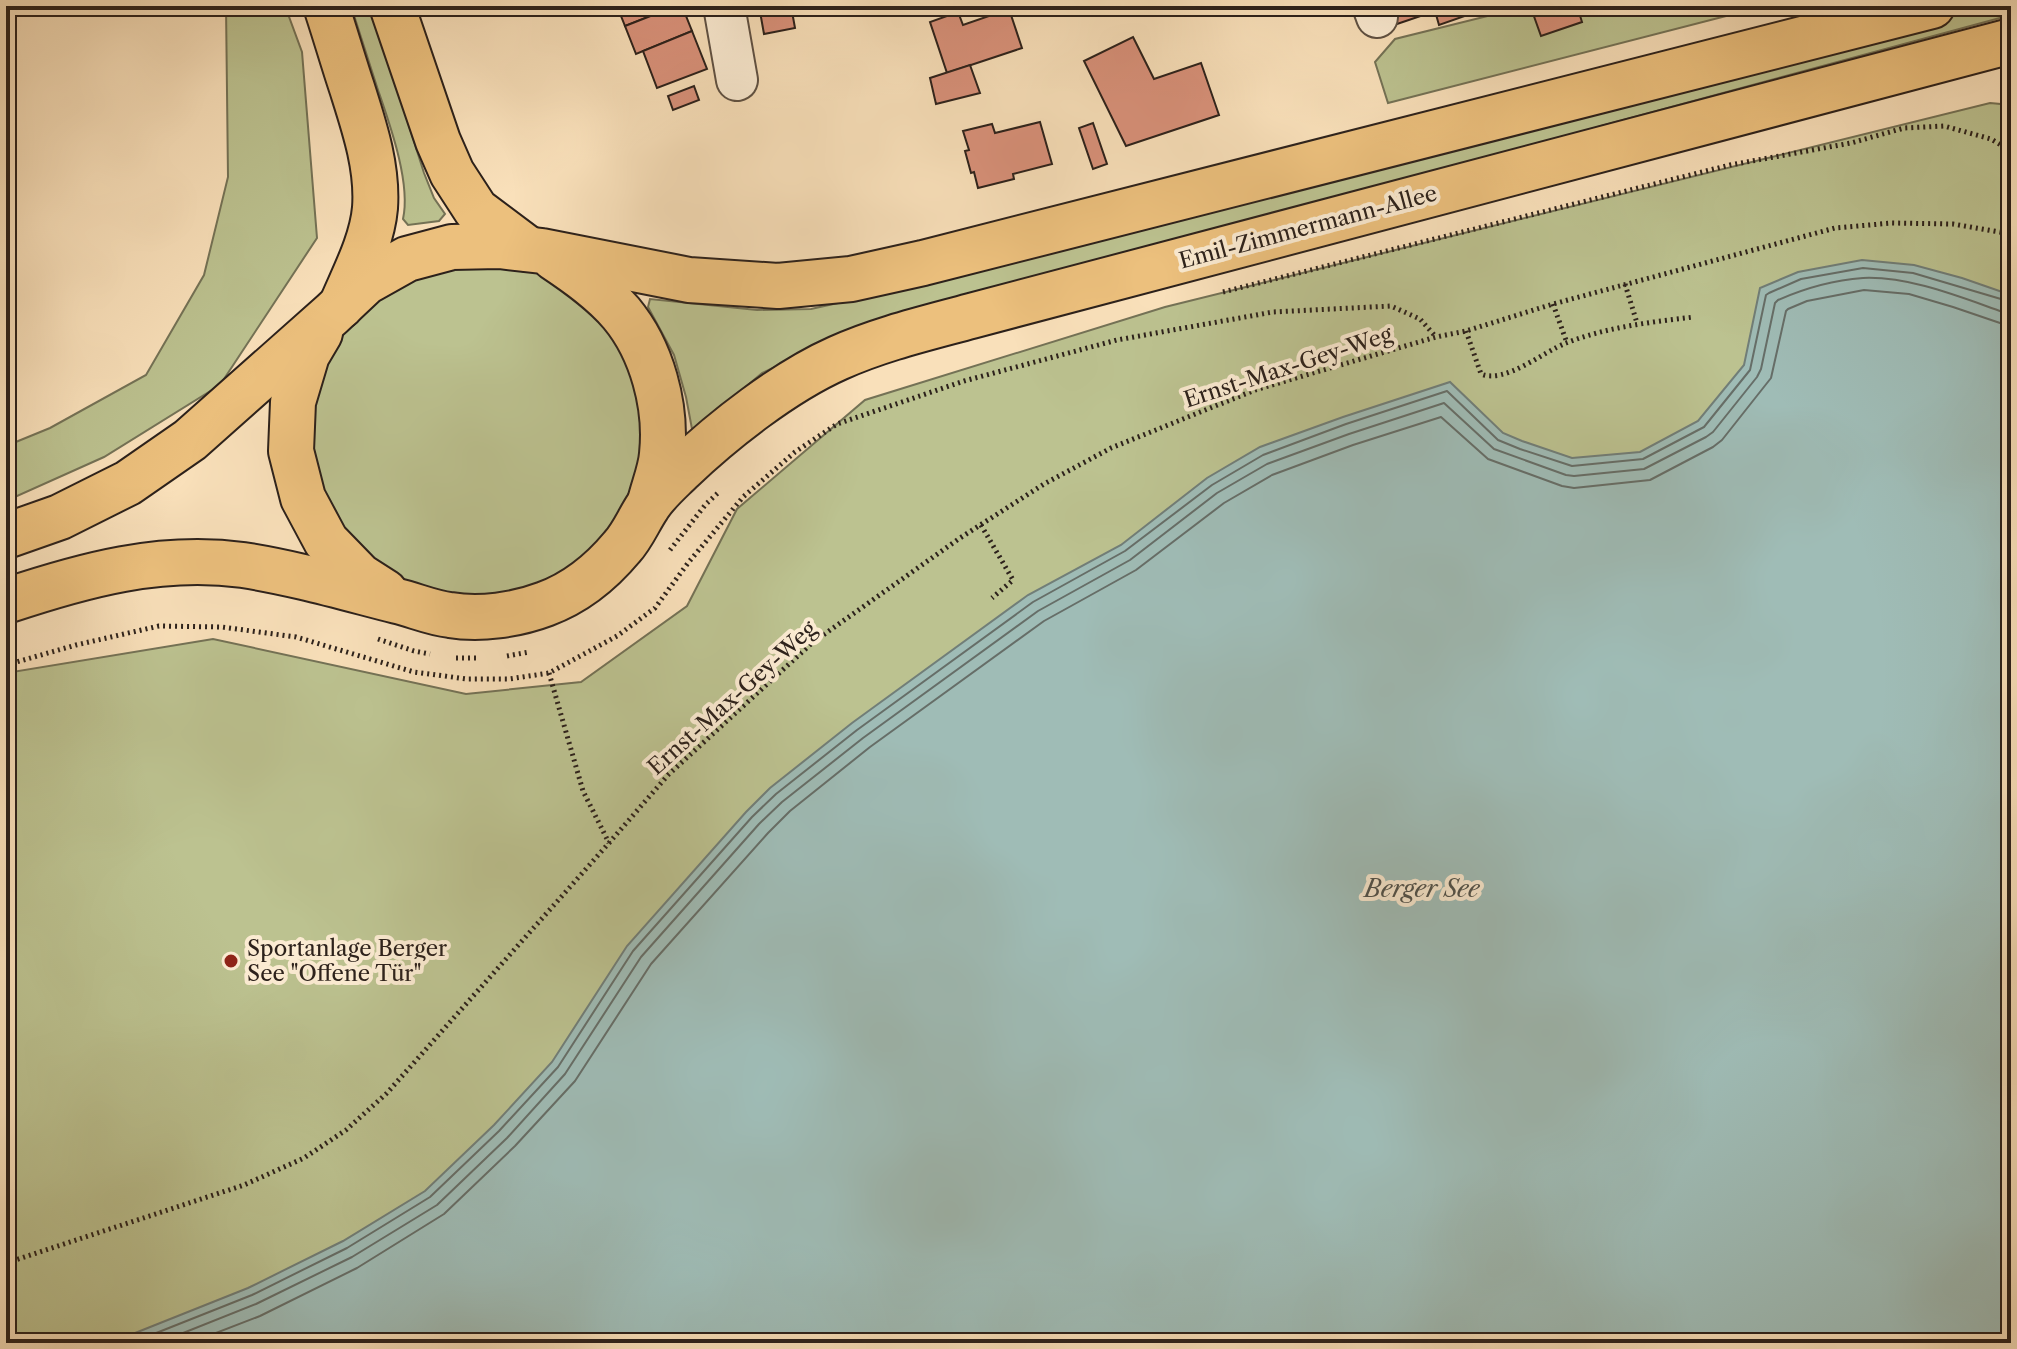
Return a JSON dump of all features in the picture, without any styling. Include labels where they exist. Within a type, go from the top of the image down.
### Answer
[{"type":"main road","points":[[326,6],[360,113],[375,184],[375,209],[369,237],[336,310]]},
{"type":"main road","points":[[392,6],[452,173],[476,210],[535,250]]},
{"type":"main road","name":"Emil-Zimmermann-Allee","points":[[6,536],[60,517],[128,483],[190,440],[366,282],[407,259],[452,247],[499,246],[535,250],[689,280],[778,286],[851,279],[1932,6]]},
{"type":"main road","name":"Emil-Zimmermann-Allee","points":[[6,601],[140,565],[200,562],[244,565],[280,572],[449,615],[498,616],[546,604],[589,580],[624,546],[649,503],[723,434],[791,383],[839,357],[902,335],[1998,52]]},
{"type":"main road","name":"Emil-Zimmermann-Allee","points":[[535,250],[586,279],[622,314],[648,357],[662,405],[662,455],[649,503]]},
{"type":"main road","name":"Emil-Zimmermann-Allee","points":[[336,310],[307,355],[293,402],[291,451],[303,498],[326,541],[360,576],[402,602]]},
{"type":"lane","points":[[724,6],[737,80]]},
{"type":"path","points":[[1210,295],[1730,165],[1851,143],[1904,128],[1944,126],[1991,139],[2011,151]]},
{"type":"path","name":"Ernst-Max-Gey-Weg","points":[[6,1263],[244,1185],[304,1158],[346,1130],[387,1093],[668,775],[812,643],[981,525],[1044,484],[1111,448],[1255,390],[1553,304],[1835,228],[1892,223],[1953,224],[2011,234]]},
{"type":"path","points":[[1625,284],[1637,323]]},
{"type":"path","points":[[1553,304],[1567,343]]},
{"type":"path","points":[[837,424],[964,381],[1117,340],[1273,312],[1391,306],[1420,319],[1436,337]]},
{"type":"path","points":[[1466,331],[1481,374],[1490,378],[1509,372],[1567,343],[1637,323],[1694,317]]},
{"type":"path","points":[[661,561],[706,504],[726,485]]},
{"type":"path","points":[[981,525],[1013,580],[992,598]]},
{"type":"path","points":[[375,638],[414,651],[440,655]]},
{"type":"path","points":[[504,656],[530,651]]},
{"type":"path","points":[[453,657],[478,658]]},
{"type":"path","points":[[549,673],[583,791],[609,843]]},
{"type":"green space","points":[[226,6],[285,6],[302,52],[317,238],[220,385],[104,457],[6,501],[6,446],[50,428],[146,375],[204,275],[228,177]]},
{"type":"green space","points":[[351,6],[371,6],[424,173],[434,198],[445,214],[439,221],[408,225],[403,219],[404,189],[398,154]]},
{"type":"green space","points":[[1528,6],[1765,6],[1388,103],[1375,62],[1395,39]]},
{"type":"green space","points":[[1992,6],[2011,6],[2011,15],[1601,126],[1513,156],[804,353],[762,373],[692,429],[674,355],[648,307],[650,299],[757,310],[811,309],[847,301]]},
{"type":"green space","name":"Berger See","points":[[1990,103],[2011,105],[2011,1343],[6,1343],[6,673],[213,639],[466,694],[581,682],[687,606],[737,509],[865,400],[1165,307]]},
{"type":"green space","points":[[477,261],[510,264],[541,274],[570,289],[596,310],[617,336],[632,365],[642,396],[645,429],[642,462],[632,493],[617,522],[596,548],[570,569],[541,584],[510,594],[477,597],[444,594],[413,584],[384,569],[358,548],[337,522],[322,493],[312,462],[309,429],[312,396],[322,365],[337,336],[358,310],[384,289],[413,274],[444,264]]},
{"type":"water","name":"Berger See","points":[[1862,260],[1914,265],[2011,295],[2011,1343],[110,1343],[248,1288],[343,1241],[425,1191],[494,1125],[552,1062],[627,946],[770,788],[852,723],[1028,595],[1121,545],[1207,478],[1260,447],[1450,382],[1503,433],[1522,441],[1572,458],[1640,452],[1698,421],[1744,365],[1760,288],[1798,272]]},
{"type":"building","points":[[617,6],[676,6],[625,26]]},
{"type":"building","points":[[682,6],[692,31],[636,54],[625,26]]},
{"type":"building","points":[[759,6],[791,6],[795,28],[764,34]]},
{"type":"building","points":[[1387,6],[1450,6],[1397,24]]},
{"type":"building","points":[[1450,6],[1480,6],[1482,10],[1439,25],[1435,11]]},
{"type":"building","points":[[1577,6],[1582,22],[1541,36],[1531,8]]},
{"type":"building","points":[[1009,9],[1022,48],[947,73],[930,22],[958,12],[963,25]]},
{"type":"building","points":[[692,31],[707,69],[657,88],[643,51]]},
{"type":"building","points":[[1133,37],[1154,79],[1201,63],[1219,115],[1126,146],[1084,61]]},
{"type":"building","points":[[970,65],[980,93],[936,104],[930,78]]},
{"type":"building","points":[[694,86],[699,100],[673,110],[668,96]]},
{"type":"building","points":[[1040,122],[1052,164],[1013,174],[1014,179],[978,188],[965,151],[969,150],[963,131],[992,124],[995,133]]},
{"type":"building","points":[[1093,123],[1107,164],[1093,169],[1079,128]]},
{"type":"place","name":"Sportanlage Berger See \"Offene Tür\"","points":[[231,961]]}]
